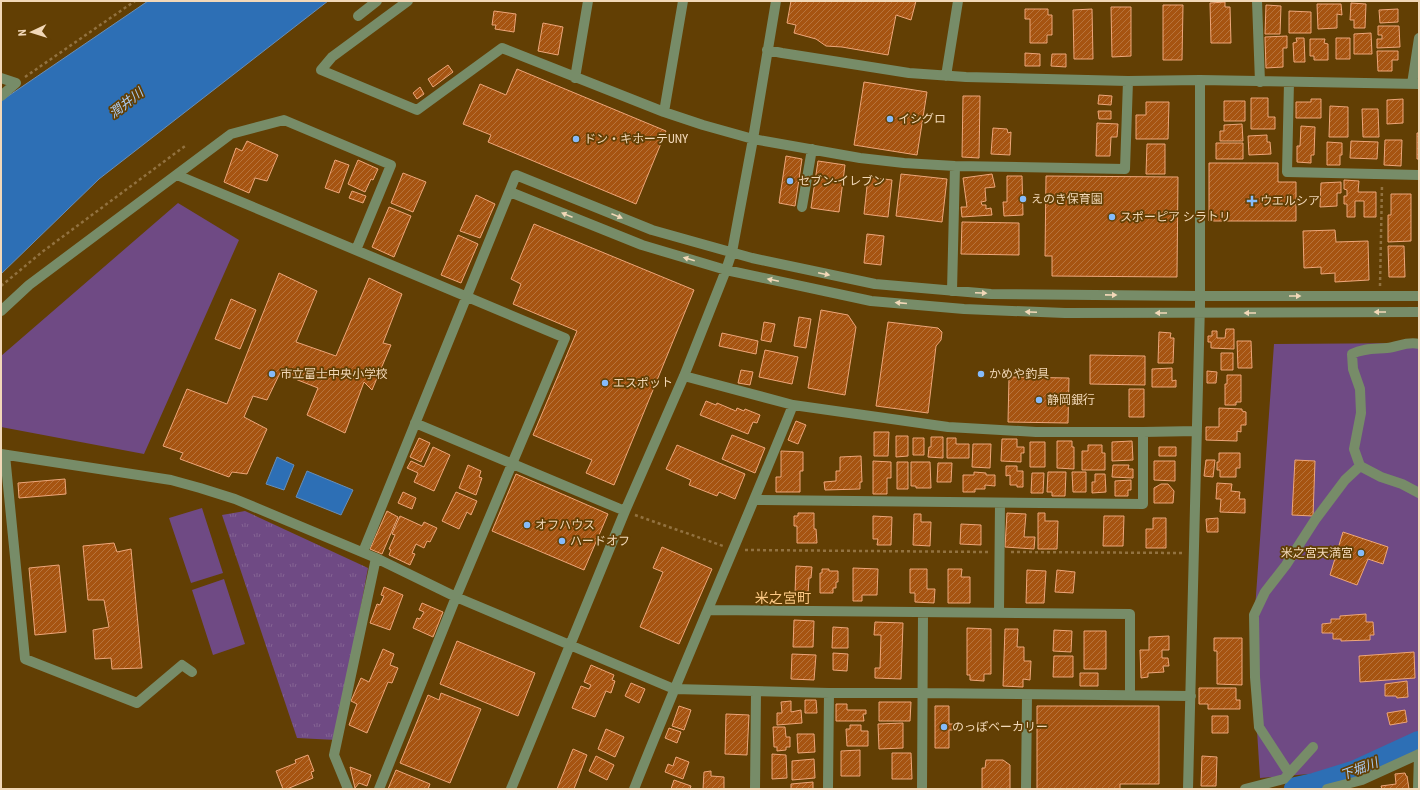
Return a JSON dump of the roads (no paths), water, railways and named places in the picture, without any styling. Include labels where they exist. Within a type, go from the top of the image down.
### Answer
[{"type":"street","points":[[358,16],[377,1]]},
{"type":"street","points":[[408,1],[332,57],[321,70],[417,110],[502,48],[664,112],[702,125],[753,139],[860,158],[904,163],[956,166],[1125,169],[1128,81]]},
{"type":"street","points":[[575,78],[588,1]]},
{"type":"street","points":[[664,112],[683,1]]},
{"type":"street","points":[[511,789],[625,511],[684,376],[726,270],[732,252],[776,1]]},
{"type":"street","points":[[946,76],[958,1]]},
{"type":"street","points":[[1258,1],[1260,82]]},
{"type":"street","points":[[767,50],[790,55],[909,73],[1003,79],[1128,81],[1200,80],[1415,84],[1419,38]]},
{"type":"street","points":[[1,78],[16,83],[1,96]]},
{"type":"street","points":[[1188,789],[1200,313],[1200,80]]},
{"type":"street","points":[[1289,82],[1287,172],[1419,175]]},
{"type":"street","points":[[1,311],[29,285],[231,134],[284,120],[390,165],[356,250]]},
{"type":"street","points":[[802,207],[812,149]]},
{"type":"street","points":[[952,291],[956,166]]},
{"type":"street","points":[[177,175],[565,338],[456,597],[378,789]]},
{"type":"street","points":[[363,552],[516,175],[652,230],[760,260],[875,284],[991,294],[1419,296]]},
{"type":"street","points":[[510,192],[642,245],[726,270],[871,300],[956,309],[1065,313],[1419,312]]},
{"type":"street","points":[[1419,344],[1404,343],[1388,348],[1360,350],[1352,354],[1353,369],[1360,389],[1361,413],[1354,449],[1360,466],[1381,477],[1402,484],[1419,494]]},
{"type":"street","points":[[684,376],[793,405],[948,427],[1036,432],[1197,431]]},
{"type":"street","points":[[634,789],[674,689],[732,550],[755,500],[793,405]]},
{"type":"street","points":[[415,423],[625,511]]},
{"type":"street","points":[[755,500],[1143,504],[1143,432]]},
{"type":"street","points":[[192,672],[182,665],[137,703],[26,658],[3,454],[171,480],[235,499],[363,552],[456,597],[674,689],[829,694],[922,693],[1190,696]]},
{"type":"street","points":[[1289,773],[1259,727],[1255,677],[1254,615],[1265,592],[1286,565],[1315,520],[1344,480],[1360,466]]},
{"type":"street","points":[[999,613],[1000,503]]},
{"type":"street","points":[[348,789],[334,755],[376,558]]},
{"type":"street","points":[[708,610],[1130,614],[1130,695]]},
{"type":"street","points":[[922,789],[923,613]]},
{"type":"street","points":[[754,789],[756,692]]},
{"type":"street","points":[[828,789],[829,694]]},
{"type":"street","points":[[1026,789],[1027,695]]},
{"type":"street","points":[[1245,789],[1284,779],[1313,747]]},
{"type":"street","points":[[1327,789],[1353,786],[1362,780],[1419,754],[1418,789]]},
{"type":"water","name":"潤井川","points":[[148,1],[328,1],[99,179],[1,274],[1,101]]},
{"type":"water","points":[[277,457],[294,465],[284,490],[266,484]]},
{"type":"water","points":[[307,471],[353,490],[341,515],[296,497]]},
{"type":"waterway","name":"下堀川","points":[[1296,789],[1356,772],[1419,743]]},
{"type":"place","name":"イシグロ","points":[[890,119]]},
{"type":"place","name":"ドン・キホーテUNY","points":[[576,139]]},
{"type":"place","name":"セブン-イレブン","points":[[790,181]]},
{"type":"place","name":"えのき保育園","points":[[1023,199]]},
{"type":"place","name":"ウエルシア","points":[[1252,201]]},
{"type":"place","name":"スポーピア シラトリ","points":[[1112,217]]},
{"type":"place","name":"市立富士中央小学校","points":[[272,374]]},
{"type":"place","name":"かめや釣具","points":[[981,374]]},
{"type":"place","name":"エスポット","points":[[605,383]]},
{"type":"place","name":"静岡銀行","points":[[1039,400]]},
{"type":"place","name":"オフハウス","points":[[527,525]]},
{"type":"place","name":"ハードオフ","points":[[562,541]]},
{"type":"place","name":"米之宮天満宮","points":[[1361,553]]},
{"type":"place","name":"のっぽベーカリー","points":[[944,727]]},
{"type":"district","name":"米之宮町","points":[[783,598]]}]
